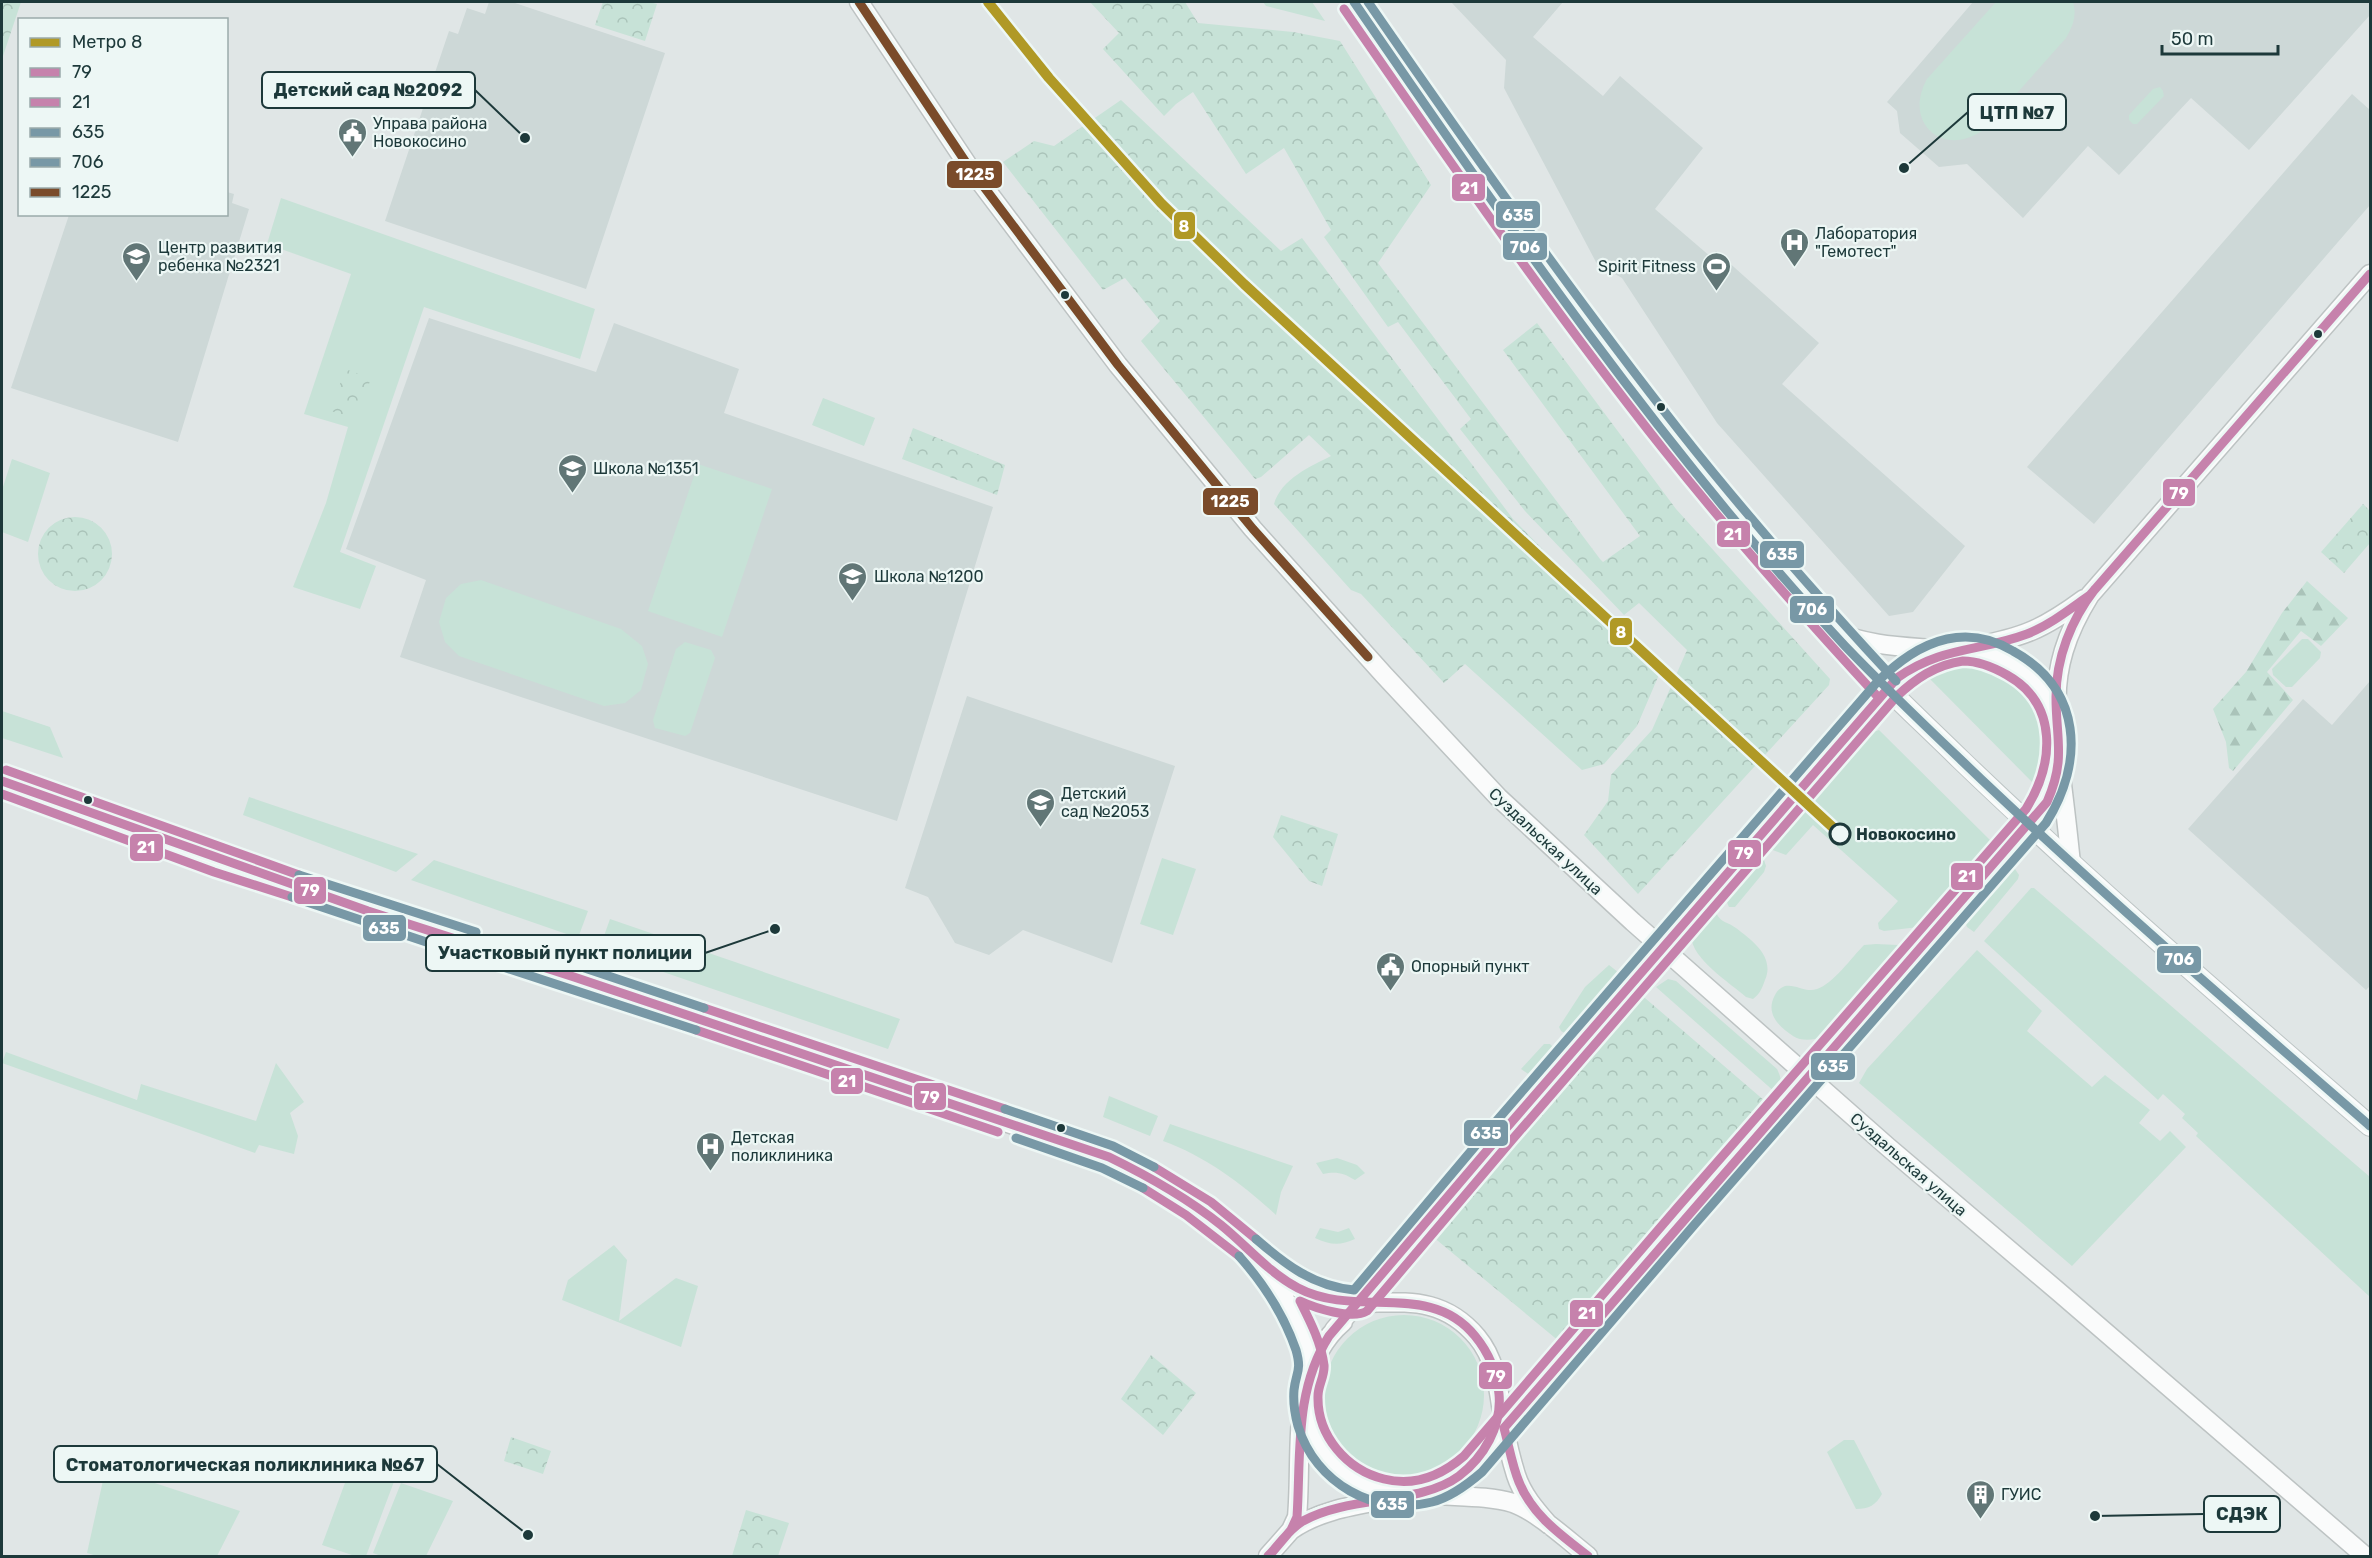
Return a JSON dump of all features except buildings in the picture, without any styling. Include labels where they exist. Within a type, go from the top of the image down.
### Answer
[{"type":"main road","points":[[1354,2],[1571,309],[1693,469],[1831,631],[1887,689],[2028,825],[2370,1126]]},
{"type":"street","name":"Суздальская улица","points":[[860,2],[943,130],[1034,256],[1118,365],[1253,529],[1384,675],[1498,797],[1662,948],[1808,1077],[2365,1557]]},
{"type":"street","points":[[2071,864],[2060,765],[2057,676],[2061,656],[2078,615],[2090,595],[2370,274]]},
{"type":"street","points":[[1268,1557],[1291,1530],[1297,1517],[1298,1440],[1307,1388],[1315,1357],[1334,1330],[1887,689],[1912,666],[1935,655],[2017,638],[2034,632],[2090,595]]},
{"type":"street","points":[[1831,631],[1857,641],[1881,646],[1993,654],[2024,670],[2039,685],[2049,700],[2059,731]]},
{"type":"street","points":[[1291,1530],[1318,1515],[1434,1489],[1454,1479],[1473,1464],[2028,825],[2047,802],[2060,765]]},
{"type":"street","points":[[2,781],[357,907],[574,976],[1110,1157],[1143,1173],[1195,1206],[1284,1280],[1305,1291],[1328,1300],[1402,1302],[1434,1307],[1448,1313],[1465,1324],[1488,1354],[1495,1372],[1504,1428],[1516,1477],[1524,1495],[1548,1524]]},
{"type":"street","points":[[1253,1253],[1273,1279],[1289,1308],[1306,1346],[1312,1370]]},
{"type":"street","points":[[1334,1330],[1347,1319],[1372,1306],[1402,1302]]},
{"type":"street","points":[[1307,1388],[1309,1420],[1314,1437],[1336,1468],[1364,1486],[1384,1492],[1500,1500],[1516,1504],[1548,1524],[1588,1557]]},
{"type":"street","points":[[1483,1452],[1495,1424],[1498,1390]]},
{"type":"shaded area","points":[[489,2],[512,2],[665,53],[586,289],[385,221],[449,31],[458,34],[467,8],[485,14]]},
{"type":"shaded area","points":[[1451,2],[1563,2],[1533,37],[1603,96],[1620,76],[1703,148],[1655,209],[1711,257],[1716,251],[1819,343],[1782,384],[1965,546],[1913,612],[1889,616],[1717,423],[1622,278],[1597,264],[1504,88],[1506,60]]},
{"type":"shaded area","points":[[1973,2],[2370,2],[2370,15],[2249,150],[2191,98],[2119,175],[2088,146],[2023,218],[1967,164],[1939,167],[1900,133],[1897,111],[1887,102]]},
{"type":"shaded area","points":[[2352,94],[2370,110],[2370,205],[2094,524],[2027,467]]},
{"type":"shaded area","name":"Центр развития ребенка №2321","points":[[228,192],[234,194],[232,203],[249,209],[178,442],[11,388],[69,216],[228,216]]},
{"type":"shaded area","name":"Школа №1351","points":[[429,318],[596,372],[614,323],[739,369],[724,413],[993,507],[897,821],[400,657],[426,580],[346,549]]},
{"type":"shaded area","points":[[2370,681],[2370,986],[2366,990],[2188,829],[2303,699],[2332,725]]},
{"type":"shaded area","name":"Детский сад №2053","points":[[967,696],[1175,766],[1112,963],[1023,930],[989,955],[955,943],[928,897],[905,888]]},
{"type":"green space","points":[[2,2],[21,2],[2,59]]},
{"type":"green space","points":[[603,2],[657,4],[645,41],[595,25]]},
{"type":"green space","points":[[1090,2],[1185,2],[1198,23],[1293,32],[1340,41],[1431,185],[1378,263],[1600,559],[1603,562],[1640,536],[1503,350],[1537,323],[1676,509],[1830,679],[1829,685],[1638,894],[1584,835],[1608,801],[1611,775],[1652,730],[1687,650],[1639,603],[1624,615],[1525,511],[1460,429],[1471,419],[1398,322],[1388,327],[1324,237],[1331,230],[1284,148],[1246,174],[1193,92],[1164,116],[1103,49],[1119,33]]},
{"type":"green space","points":[[1263,2],[1312,2],[1325,21],[1266,6]]},
{"type":"green space","points":[[1996,2],[2073,2],[2074,20],[2066,38],[1986,128],[1971,137],[1956,140],[1943,138],[1932,132],[1924,123],[1920,110],[1921,95],[1927,79]]},
{"type":"green space","points":[[2160,87],[2164,96],[2137,124],[2133,124],[2129,120],[2129,115],[2153,89]]},
{"type":"green space","points":[[1121,100],[1281,251],[1302,238],[1513,519],[1661,670],[1637,726],[1604,764],[1582,770],[1465,664],[1444,683],[1361,594],[1351,590],[1274,504],[1283,487],[1290,480],[1331,456],[1309,435],[1261,477],[1255,479],[1141,341],[1160,321],[1125,278],[1103,290],[1003,162],[1034,141],[1054,146]]},
{"type":"green space","points":[[281,198],[595,309],[580,359],[424,307],[340,552],[376,566],[360,609],[293,587],[326,503],[348,427],[304,414],[351,274],[267,244]]},
{"type":"green space","points":[[345,369],[371,378],[357,420],[331,411]]},
{"type":"green space","points":[[823,398],[875,418],[864,446],[812,425]]},
{"type":"green space","points":[[913,428],[1005,465],[997,495],[902,459]]},
{"type":"green space","points":[[12,459],[50,473],[28,542],[2,532],[2,490]]},
{"type":"green space","points":[[698,464],[772,489],[722,637],[648,611]]},
{"type":"green space","points":[[2363,504],[2370,511],[2370,543],[2344,573],[2321,552]]},
{"type":"green space","points":[[75,517],[89,520],[101,528],[109,540],[112,554],[109,568],[101,580],[89,588],[75,591],[61,588],[49,580],[41,568],[38,554],[41,540],[49,528],[61,520]]},
{"type":"green space","points":[[481,580],[621,629],[642,646],[648,664],[641,690],[625,703],[604,706],[459,656],[445,642],[439,622],[446,598],[461,584]]},
{"type":"green space","points":[[2307,581],[2348,618],[2321,646],[2301,631],[2267,672],[2293,700],[2233,771],[2229,768],[2226,742],[2213,709],[2246,672],[2282,613]]},
{"type":"green space","points":[[2302,639],[2308,639],[2321,652],[2320,658],[2292,687],[2286,687],[2273,675],[2272,669]]},
{"type":"green space","points":[[685,642],[711,650],[715,658],[690,733],[685,736],[655,728],[653,720],[676,649]]},
{"type":"green space","points":[[1975,664],[1997,669],[2016,679],[2041,709],[2048,728],[2051,748],[2048,770],[2041,791],[1926,675],[1941,669]]},
{"type":"green space","points":[[2,711],[50,727],[63,758],[2,738]]},
{"type":"green space","points":[[1879,730],[1992,842],[1919,927],[1884,931],[1879,929],[1878,923],[1898,901],[1813,825],[1786,855],[1770,849],[1873,732]]},
{"type":"green space","points":[[249,797],[418,854],[396,872],[243,815]]},
{"type":"green space","points":[[1281,815],[1338,834],[1322,886],[1309,881],[1273,837]]},
{"type":"green space","points":[[1758,857],[1764,860],[1766,866],[1764,872],[1735,907],[1729,907],[1727,894],[1729,888],[1752,859]]},
{"type":"green space","points":[[1162,858],[1196,869],[1173,935],[1140,924]]},
{"type":"green space","points":[[434,860],[588,911],[578,938],[411,880]]},
{"type":"green space","points":[[2011,868],[2015,869],[2019,875],[2018,879],[1974,932],[1967,927],[1964,919],[2004,872]]},
{"type":"green space","points":[[2031,888],[2034,888],[2370,1177],[2370,1297],[2196,1136],[2198,1133],[2182,1118],[2185,1114],[2163,1094],[2158,1100],[1984,941]]},
{"type":"green space","points":[[1714,908],[1721,919],[1749,938],[1765,957],[1767,972],[1765,980],[1753,999],[1746,997],[1712,969],[1693,945],[1691,936]]},
{"type":"green space","points":[[610,919],[900,1019],[888,1049],[599,950]]},
{"type":"green space","points":[[1864,945],[1898,945],[1899,948],[1824,1036],[1804,1040],[1782,1028],[1771,1008],[1775,995],[1780,989],[1789,986],[1817,989],[1836,976]]},
{"type":"green space","points":[[1977,950],[2042,1011],[2027,1031],[2092,1087],[2105,1075],[2150,1110],[2139,1123],[2160,1141],[2170,1131],[2186,1147],[2072,1266],[1859,1083],[1867,1069]]},
{"type":"green space","points":[[1609,965],[1623,976],[1574,1035],[1570,1036],[1561,1031],[1559,1027],[1585,987]]},
{"type":"green space","points":[[1668,979],[1676,981],[1777,1069],[1781,1081],[1776,1093],[1656,987]]},
{"type":"green space","points":[[1638,992],[1766,1102],[1560,1342],[1432,1236]]},
{"type":"green space","points":[[1544,1044],[1550,1044],[1557,1051],[1534,1078],[1521,1069]]},
{"type":"green space","points":[[6,1052],[137,1100],[141,1084],[256,1121],[276,1063],[304,1102],[290,1113],[298,1136],[294,1154],[259,1145],[255,1153],[2,1063]]},
{"type":"green space","points":[[1109,1096],[1158,1116],[1150,1136],[1103,1117]]},
{"type":"green space","points":[[1170,1124],[1293,1166],[1281,1192],[1276,1215],[1223,1172],[1179,1147],[1163,1141]]},
{"type":"green space","points":[[1337,1158],[1357,1165],[1365,1173],[1355,1180],[1340,1173],[1323,1174],[1316,1163]]},
{"type":"green space","points":[[1320,1228],[1338,1232],[1349,1228],[1355,1239],[1340,1244],[1325,1242],[1315,1238]]},
{"type":"green space","points":[[614,1245],[627,1260],[619,1321],[676,1278],[698,1286],[681,1347],[562,1300],[568,1280]]},
{"type":"green space","points":[[1404,1315],[1434,1322],[1448,1329],[1460,1339],[1470,1351],[1477,1365],[1484,1395],[1477,1425],[1470,1439],[1460,1451],[1448,1461],[1434,1468],[1404,1475],[1374,1468],[1360,1461],[1348,1451],[1338,1439],[1331,1425],[1324,1395],[1331,1365],[1338,1351],[1348,1339],[1360,1329],[1374,1322]]},
{"type":"green space","points":[[1151,1355],[1196,1393],[1163,1435],[1121,1399]]},
{"type":"green space","points":[[511,1437],[551,1451],[543,1474],[504,1461]]},
{"type":"green space","points":[[1844,1440],[1854,1440],[1882,1494],[1875,1504],[1865,1508],[1856,1509],[1827,1452]]},
{"type":"green space","points":[[352,1464],[395,1479],[366,1556],[355,1556],[322,1545]]},
{"type":"green space","points":[[106,1467],[240,1511],[217,1556],[97,1556],[87,1553]]},
{"type":"green space","points":[[401,1483],[453,1501],[426,1556],[381,1556],[373,1553]]},
{"type":"green space","points":[[746,1510],[789,1523],[778,1556],[732,1556]]},
{"type":"metro line","name":"8","points":[[988,2],[1049,78],[1161,203],[1244,284],[1840,834]]},
{"type":"transit line","name":"1225","points":[[859,2],[969,167],[1118,365],[1253,529],[1368,657]]},
{"type":"transit line","name":"706","points":[[1354,2],[1469,168],[1588,333],[1649,414],[1777,571],[1878,680],[1982,780],[2174,955],[2370,1126]]},
{"type":"transit line","name":"635","points":[[1368,2],[1522,220],[1682,434],[1787,560],[1896,681]]},
{"type":"transit line","name":"21","points":[[1344,9],[1500,232],[1622,396],[1742,544],[1878,697]]},
{"type":"transit line","name":"79","points":[[1269,1556],[1291,1530],[1297,1517],[1301,1424],[1305,1401],[1318,1357],[1329,1336],[1502,1133],[1897,678],[1930,660],[2027,634],[2052,621],[2090,595],[2370,274]]},
{"type":"transit line","name":"79","points":[[1588,1556],[1548,1524],[1531,1505],[1512,1462],[1504,1428],[2047,802],[2053,787],[2058,761],[2056,697],[2062,654],[2079,613],[2095,589]]},
{"type":"transit line","name":"635","points":[[1239,1256],[1272,1300],[1286,1324],[1296,1350],[1298,1363],[1294,1395],[1296,1417],[1306,1446],[1318,1464],[1350,1491],[1369,1500],[1389,1504],[1411,1505],[1432,1502],[1465,1486],[1482,1472],[1695,1224],[2046,823],[2059,799],[2067,775],[2071,751],[2070,728],[2064,706],[2053,685],[2036,667],[2013,651],[1997,643],[1981,639],[1964,637],[1947,639],[1928,645],[1902,661],[1878,681],[1493,1125],[1354,1290],[1326,1284],[1301,1273],[1256,1239]]},
{"type":"transit line","name":"21","points":[[1963,661],[1975,662],[1996,669],[2024,687],[2036,702],[2043,718],[2046,754],[2042,773],[2026,809],[1677,1208],[1464,1456],[1447,1469],[1417,1480],[1384,1479],[1358,1468],[1337,1449],[1323,1425],[1318,1396],[1323,1377],[1323,1356],[1315,1332],[1300,1301],[1343,1314],[1367,1311],[1511,1141],[1896,697],[1926,674],[1943,666],[1963,661]]},
{"type":"transit line","name":"21","points":[[6,770],[299,875]]},
{"type":"transit line","name":"79","points":[[2,781],[368,911],[574,977],[1109,1157],[1195,1206],[1221,1225],[1287,1282],[1298,1288],[1321,1297],[1344,1301],[1415,1304],[1437,1309],[1457,1319],[1475,1336],[1484,1349],[1492,1363],[1498,1386],[1498,1418],[1490,1440],[1476,1460],[1459,1476],[1425,1492],[1341,1507],[1303,1521],[1288,1533],[1268,1556]]},
{"type":"transit line","name":"21","points":[[2,794],[214,872],[292,897]]},
{"type":"transit line","name":"635","points":[[299,875],[476,932]]},
{"type":"transit line","name":"635","points":[[292,897],[477,959]]},
{"type":"transit line","name":"635","points":[[510,943],[704,1008]]},
{"type":"transit line","name":"635","points":[[497,965],[696,1030]]},
{"type":"transit line","name":"21","points":[[704,1008],[1005,1109]]},
{"type":"transit line","name":"21","points":[[696,1030],[998,1132]]},
{"type":"transit line","name":"635","points":[[1005,1109],[1113,1146],[1154,1167]]},
{"type":"transit line","name":"635","points":[[1016,1138],[1102,1168],[1143,1188]]},
{"type":"transit line","name":"21","points":[[1154,1167],[1211,1202],[1256,1239]]},
{"type":"transit line","name":"21","points":[[1143,1188],[1186,1215],[1239,1256]]},
{"type":"place","name":"Детский сад №2092","points":[[525,138]]},
{"type":"place","name":"Управа района Новокосино","points":[[352,158]]},
{"type":"place","name":"ЦТП №7","points":[[1904,168]]},
{"type":"place","name":"Лаборатория \"Гемотест\"","points":[[1794,268]]},
{"type":"place","name":"Центр развития ребенка №2321","points":[[137,282]]},
{"type":"place","name":"Spirit Fitness","points":[[1717,292]]},
{"type":"place","name":"Школа №1351","points":[[572,494]]},
{"type":"place","name":"Школа №1200","points":[[853,602]]},
{"type":"place","name":"Детский сад №2053","points":[[1040,828]]},
{"type":"place","name":"Новокосино","points":[[1840,834]]},
{"type":"place","name":"Участковый пункт полиции","points":[[775,929]]},
{"type":"place","name":"Опорный пункт","points":[[1390,992]]},
{"type":"place","name":"Детская поликлиника","points":[[710,1172]]},
{"type":"place","name":"СДЭК","points":[[2095,1516]]},
{"type":"place","name":"ГУИС","points":[[1980,1520]]},
{"type":"place","name":"Стоматологическая поликлиника №67","points":[[528,1535]]}]
